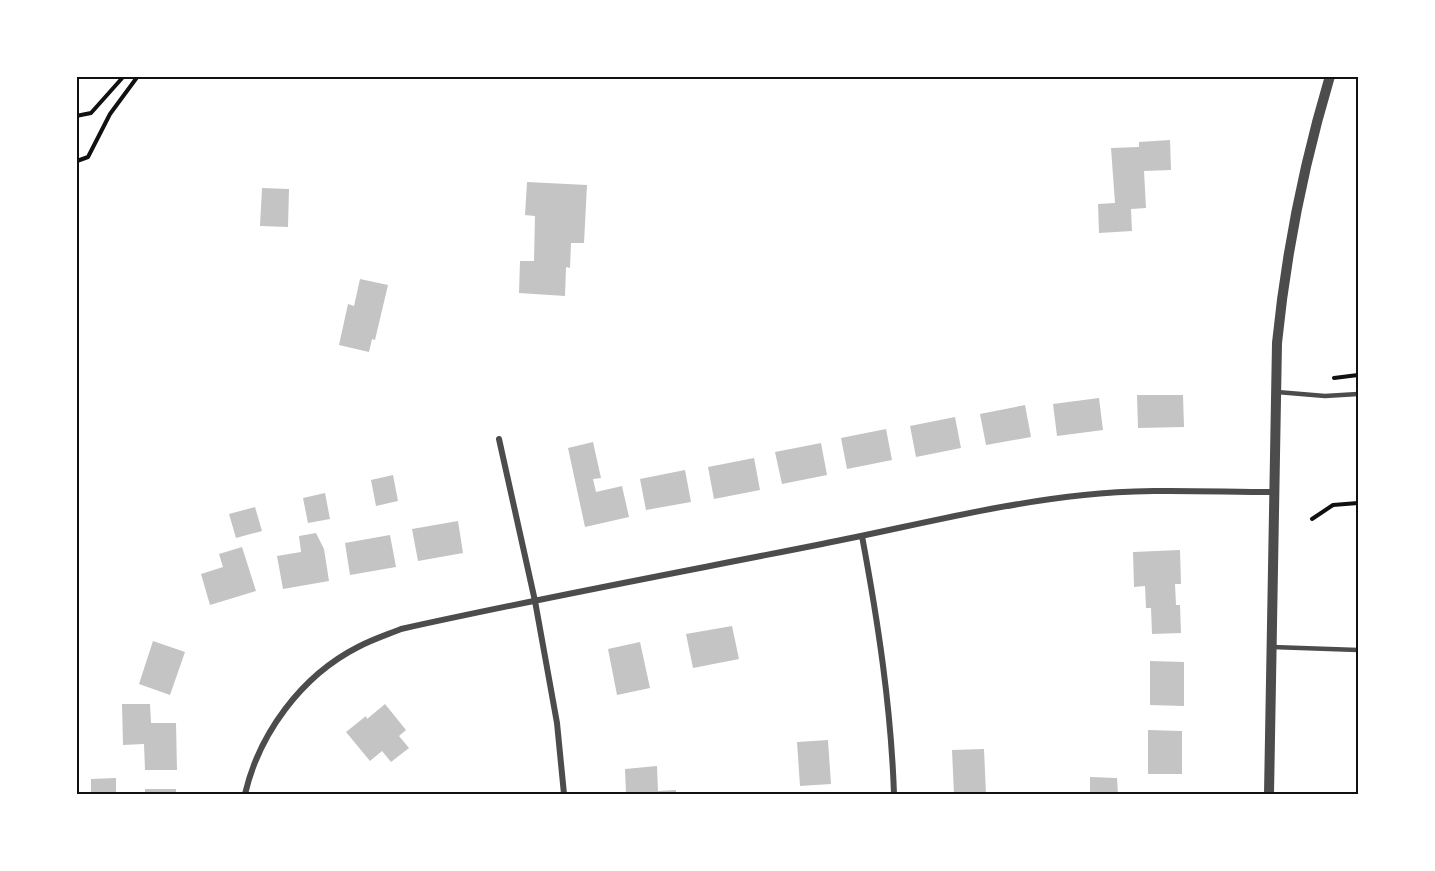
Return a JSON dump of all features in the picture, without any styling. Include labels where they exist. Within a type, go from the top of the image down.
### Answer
[{"type":"street","points":[[1269,795],[1277,343],[1291,236],[1330,76]]},
{"type":"street","points":[[499,439],[535,601],[557,723],[564,795]]},
{"type":"street","points":[[245,795],[261,746],[287,707],[302,690],[324,670],[356,648],[401,629],[948,517],[1083,495],[1156,491],[1274,492]]},
{"type":"street","points":[[862,536],[884,665],[893,758],[894,795]]},
{"type":"lane","points":[[1276,392],[1325,396],[1359,394]]},
{"type":"lane","points":[[1272,647],[1359,650]]},
{"type":"path","points":[[76,116],[90,113],[124,76]]},
{"type":"path","points":[[76,158],[77,161],[88,157],[110,114],[138,76]]},
{"type":"path","points":[[1312,519],[1333,505],[1359,503]]},
{"type":"building","points":[[1170,140],[1171,170],[1144,171],[1146,208],[1131,209],[1132,231],[1099,233],[1098,204],[1115,203],[1111,148],[1139,147],[1139,142]]},
{"type":"building","points":[[527,182],[587,185],[584,243],[571,243],[570,268],[566,267],[565,296],[519,293],[520,261],[534,261],[535,216],[525,215]]},
{"type":"building","points":[[262,188],[289,189],[288,227],[260,226]]},
{"type":"building","points":[[360,279],[388,285],[375,340],[372,339],[369,352],[339,345],[348,304],[354,306]]},
{"type":"building","points":[[1137,395],[1183,395],[1184,427],[1138,428]]},
{"type":"building","points":[[1099,398],[1103,430],[1057,436],[1053,404]]},
{"type":"building","points":[[1025,405],[1031,437],[986,445],[980,414]]},
{"type":"building","points":[[955,417],[961,448],[916,457],[910,426]]},
{"type":"building","points":[[886,429],[892,460],[847,469],[841,438]]},
{"type":"building","points":[[593,442],[601,478],[593,479],[596,492],[622,486],[629,517],[585,527],[568,448]]},
{"type":"building","points":[[821,443],[827,475],[782,484],[775,452]]},
{"type":"building","points":[[754,458],[760,490],[714,499],[708,467]]},
{"type":"building","points":[[685,470],[691,502],[646,510],[640,479]]},
{"type":"building","points":[[393,475],[398,501],[376,506],[371,480]]},
{"type":"building","points":[[325,493],[330,519],[308,523],[303,498]]},
{"type":"building","points":[[255,507],[262,531],[236,538],[229,514]]},
{"type":"building","points":[[458,521],[463,553],[418,561],[412,529]]},
{"type":"building","points":[[316,533],[324,549],[329,581],[283,589],[277,556],[301,552],[299,536]]},
{"type":"building","points":[[390,535],[396,567],[350,575],[345,543]]},
{"type":"building","points":[[242,547],[256,591],[210,605],[201,574],[223,567],[219,554]]},
{"type":"building","points":[[1180,550],[1181,584],[1175,584],[1176,605],[1180,605],[1181,633],[1152,634],[1151,608],[1146,608],[1145,586],[1134,587],[1133,552]]},
{"type":"building","points":[[732,626],[739,659],[693,668],[686,634]]},
{"type":"building","points":[[153,641],[185,652],[170,695],[139,684]]},
{"type":"building","points":[[640,642],[650,688],[617,695],[608,649]]},
{"type":"building","points":[[1150,661],[1184,662],[1184,706],[1150,705]]},
{"type":"building","points":[[122,704],[150,704],[151,723],[176,723],[177,770],[145,770],[144,744],[123,745]]},
{"type":"building","points":[[385,704],[406,730],[399,736],[409,748],[391,762],[382,751],[370,761],[346,732]]},
{"type":"building","points":[[1148,730],[1182,731],[1182,774],[1148,774]]},
{"type":"building","points":[[828,740],[831,784],[800,786],[797,742]]},
{"type":"building","points":[[984,749],[986,794],[954,794],[952,750]]},
{"type":"building","points":[[657,766],[658,791],[676,790],[676,794],[626,794],[625,769]]},
{"type":"building","points":[[1090,777],[1117,778],[1118,794],[1090,794]]},
{"type":"building","points":[[116,778],[116,794],[91,794],[91,779]]},
{"type":"building","points":[[145,789],[176,789],[176,794],[145,794]]}]
